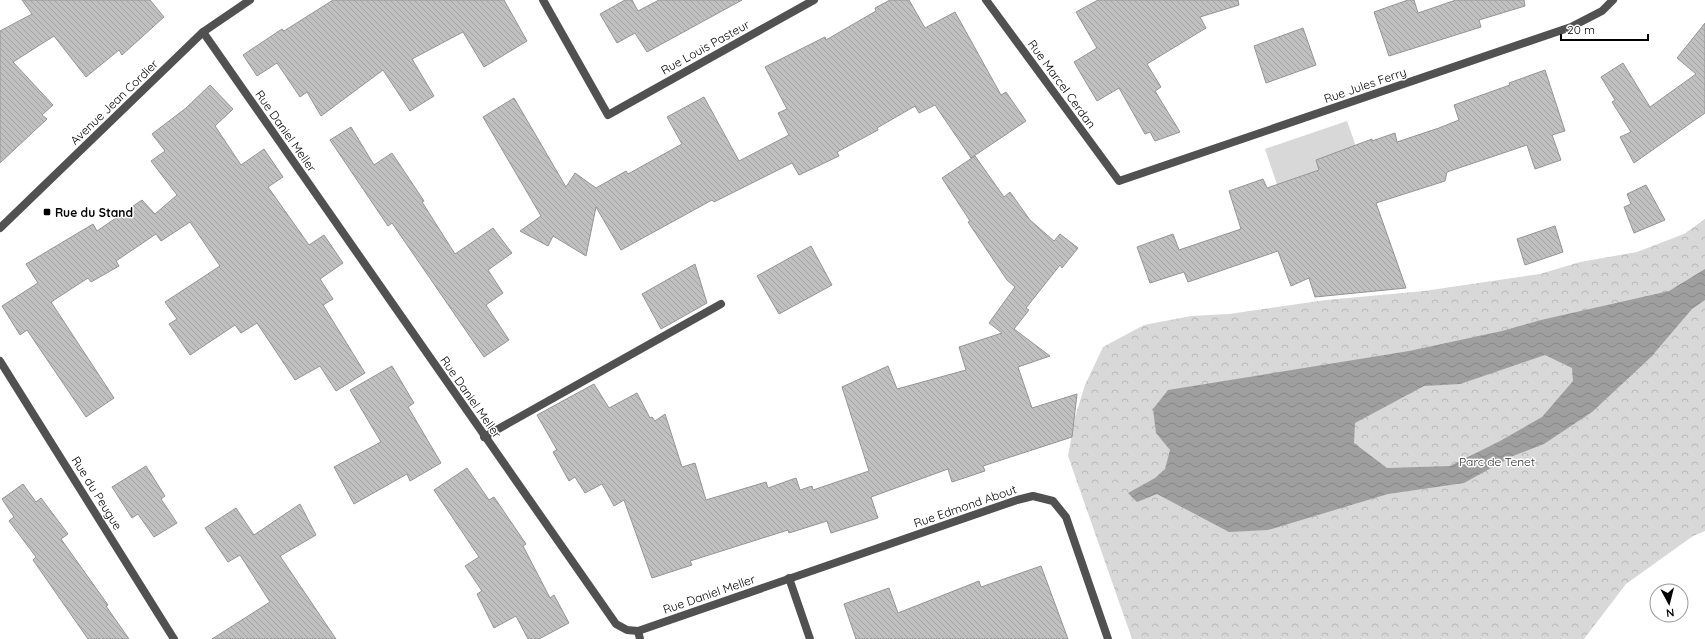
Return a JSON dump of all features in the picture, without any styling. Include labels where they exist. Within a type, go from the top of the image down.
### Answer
[{"type":"street","name":"Avenue Jean Cordier","points":[[0,228],[203,32],[250,0]]},
{"type":"street","name":"Rue Louis Pasteur","points":[[543,0],[608,115],[814,0]]},
{"type":"street","name":"Rue Marcel Cerdan","points":[[986,0],[1119,181]]},
{"type":"street","name":"Rue Jules Ferry","points":[[1119,181],[1570,27],[1602,11],[1613,0]]},
{"type":"street","name":"Rue Daniel Meller","points":[[203,32],[484,437],[616,624],[639,635],[789,578]]},
{"type":"street","points":[[484,437],[721,304]]},
{"type":"street","name":"Rue du Peugue","points":[[0,361],[174,639]]},
{"type":"street","name":"Rue Edmond About","points":[[789,578],[1017,500],[1033,496],[1053,501],[1066,518],[1108,639]]},
{"type":"street","points":[[789,578],[810,639]]},
{"type":"green space","points":[[1347,121],[1406,288],[1315,297],[1265,149]]},
{"type":"green space","name":"Parc de Tenet","points":[[1705,219],[1705,531],[1693,536],[1626,584],[1584,639],[1132,639],[1068,456],[1075,417],[1085,385],[1103,347],[1144,325],[1191,316],[1229,314],[1326,300],[1424,291],[1540,274],[1580,262],[1637,252],[1684,234]]},
{"type":"water","points":[[1705,269],[1705,300],[1692,309],[1651,357],[1592,412],[1544,444],[1513,456],[1464,483],[1388,494],[1268,530],[1229,532],[1157,494],[1137,502],[1128,493],[1155,478],[1165,469],[1170,450],[1156,433],[1153,409],[1168,390],[1409,351],[1502,331],[1541,320],[1669,291]],"holes":[[[1545,355],[1572,368],[1573,381],[1542,417],[1500,441],[1450,466],[1387,468],[1354,443],[1355,423],[1424,386],[1460,384]]]},
{"type":"building","points":[[22,0],[150,0],[164,17],[122,55],[119,50],[86,77],[54,36],[13,62],[53,105],[42,115],[47,119],[0,163],[0,31],[32,14]]},
{"type":"building","points":[[333,0],[504,0],[527,41],[484,67],[463,32],[412,59],[434,96],[410,111],[383,70],[321,116],[307,92],[300,97],[277,63],[257,76],[243,55],[282,29],[284,31]]},
{"type":"building","points":[[625,0],[632,0],[638,11],[659,0],[742,0],[647,52],[635,33],[617,43],[600,14]]},
{"type":"building","points":[[890,0],[909,0],[925,28],[955,12],[1001,95],[1006,92],[1026,121],[971,158],[935,105],[919,113],[915,106],[877,128],[878,130],[837,152],[839,156],[799,175],[792,163],[714,202],[712,200],[621,250],[596,207],[586,256],[553,236],[548,246],[520,231],[541,216],[483,117],[514,98],[566,187],[575,173],[596,188],[626,171],[628,174],[682,144],[667,117],[704,97],[739,161],[789,135],[778,113],[787,109],[765,67],[825,37],[826,40],[876,11],[875,8]]},
{"type":"building","points":[[1098,0],[1238,0],[1239,5],[1200,17],[1206,28],[1147,64],[1161,87],[1155,91],[1180,132],[1155,141],[1150,132],[1145,134],[1119,88],[1097,101],[1074,62],[1097,48],[1076,12]]},
{"type":"building","points":[[1408,0],[1414,0],[1418,13],[1456,0],[1524,0],[1525,6],[1479,20],[1481,27],[1389,56],[1374,12]]},
{"type":"building","points":[[1705,23],[1705,113],[1634,163],[1620,137],[1631,132],[1612,102],[1615,100],[1601,77],[1623,63],[1650,107],[1696,74],[1677,58]]},
{"type":"building","points":[[1303,28],[1316,65],[1266,83],[1254,46]]},
{"type":"building","points":[[1545,70],[1565,131],[1552,135],[1561,160],[1535,169],[1527,145],[1447,172],[1445,181],[1376,203],[1406,288],[1315,297],[1309,278],[1291,286],[1278,251],[1188,282],[1184,272],[1150,283],[1137,247],[1173,234],[1179,250],[1241,229],[1229,191],[1263,179],[1267,188],[1319,170],[1316,160],[1372,139],[1372,141],[1395,133],[1397,142],[1439,128],[1459,120],[1454,105],[1510,85],[1509,83]]},
{"type":"building","points":[[210,85],[233,109],[215,126],[241,165],[264,149],[283,177],[268,187],[309,245],[324,235],[343,263],[320,279],[333,299],[323,305],[365,373],[336,391],[320,366],[295,380],[257,323],[241,333],[235,325],[190,355],[169,324],[177,319],[165,302],[220,266],[190,222],[161,241],[156,234],[116,261],[119,266],[91,282],[88,278],[51,302],[114,398],[86,417],[27,330],[20,335],[2,306],[38,283],[26,264],[93,224],[97,231],[142,200],[155,214],[177,195],[151,161],[165,151],[152,134],[186,108]]},
{"type":"building","points":[[351,127],[374,165],[392,153],[424,201],[422,202],[455,254],[493,228],[512,253],[488,270],[503,293],[486,305],[509,340],[484,357],[392,223],[388,226],[330,140]]},
{"type":"building","points":[[975,156],[1004,197],[1010,192],[1030,220],[1054,241],[1060,234],[1078,248],[1062,268],[1060,265],[1026,308],[1029,310],[1014,329],[1050,356],[1018,367],[1032,408],[1077,394],[1072,437],[983,466],[985,471],[952,482],[948,469],[871,497],[878,518],[831,533],[827,521],[789,533],[788,530],[690,561],[692,565],[652,578],[624,500],[614,506],[602,484],[585,493],[575,477],[569,481],[553,452],[557,450],[537,415],[594,384],[609,408],[637,393],[650,418],[652,417],[655,421],[665,414],[682,467],[695,463],[706,500],[766,482],[768,488],[796,478],[800,490],[812,486],[813,490],[869,471],[842,387],[888,366],[897,389],[966,370],[959,347],[1002,333],[989,323],[1015,287],[1007,280],[968,222],[970,221],[942,178]]},
{"type":"building","points":[[1646,185],[1665,220],[1634,233],[1624,207],[1631,204],[1627,194]]},
{"type":"building","points":[[1555,226],[1563,252],[1525,265],[1517,239]]},
{"type":"building","points":[[811,246],[832,285],[779,314],[757,276]]},
{"type":"building","points":[[695,264],[707,303],[661,329],[642,294]]},
{"type":"building","points":[[392,366],[414,403],[408,407],[441,463],[410,481],[407,474],[354,504],[334,467],[381,442],[350,390]]},
{"type":"building","points":[[146,466],[165,496],[161,499],[177,523],[154,537],[138,514],[132,518],[112,487]]},
{"type":"building","points":[[467,468],[489,500],[494,497],[526,544],[523,546],[550,598],[554,595],[569,623],[539,639],[528,639],[516,616],[494,628],[477,594],[482,591],[465,566],[479,557],[434,490]]},
{"type":"building","points":[[23,484],[36,502],[41,498],[68,534],[61,539],[108,605],[106,606],[129,639],[88,639],[33,560],[36,557],[9,521],[14,517],[2,499]]},
{"type":"building","points":[[300,504],[316,535],[280,556],[336,639],[212,639],[270,602],[240,555],[228,562],[205,528],[236,508],[254,535]]},
{"type":"building","points":[[1041,566],[1068,639],[856,639],[844,604],[889,588],[898,613],[979,581],[981,587]]},
{"type":"place","name":"Rue du Stand","points":[[47,212]]}]
